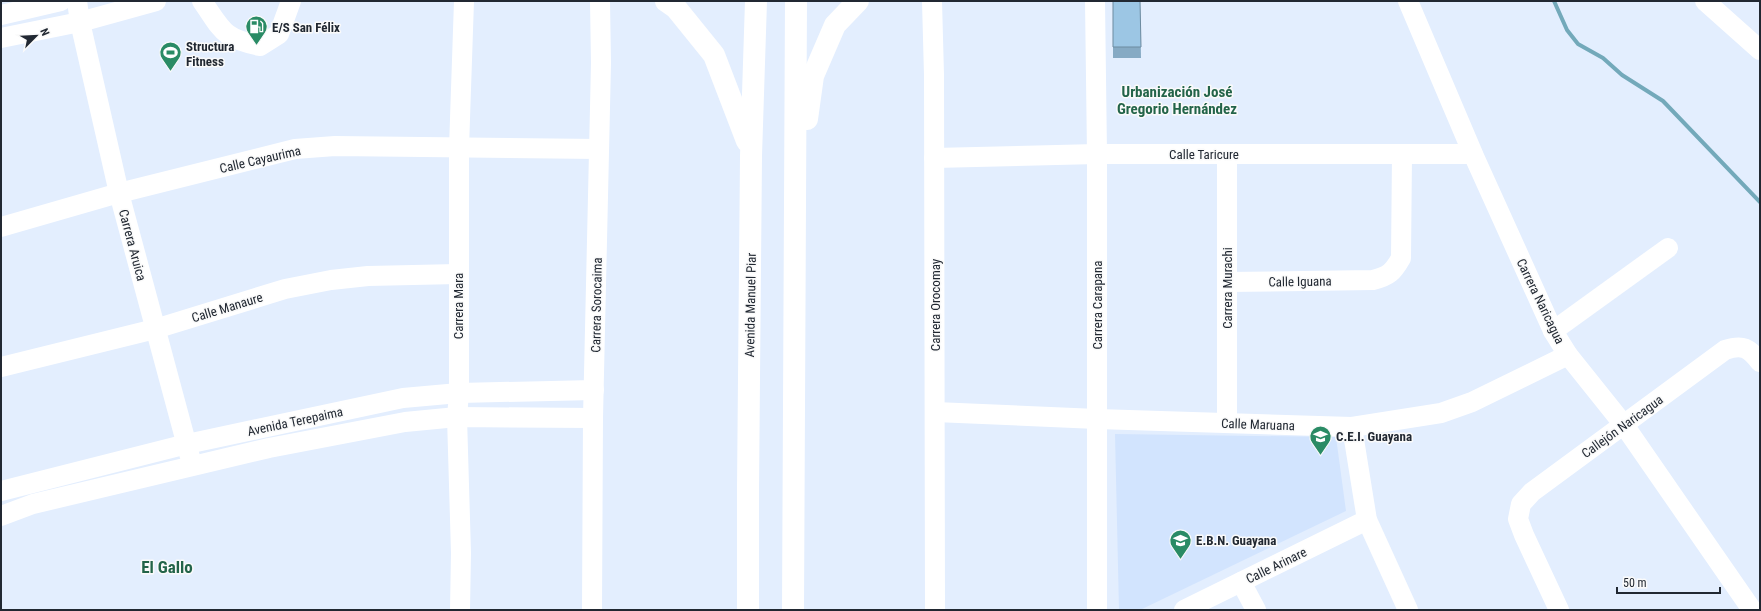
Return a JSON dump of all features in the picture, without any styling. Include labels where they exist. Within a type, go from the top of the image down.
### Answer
[{"type":"highway","points":[[666,1],[676,8],[714,55],[746,137],[751,156]]},
{"type":"highway","name":"Avenida Manuel Piar","points":[[748,610],[751,156],[756,1]]},
{"type":"highway","points":[[793,610],[796,1]]},
{"type":"highway","points":[[795,181],[802,150],[813,76],[835,25],[858,1]]},
{"type":"street","points":[[1,14],[61,1]]},
{"type":"street","name":"Carrera Aruica","points":[[76,1],[119,193],[188,444],[192,466]]},
{"type":"street","points":[[1,38],[80,22],[156,1]]},
{"type":"street","points":[[202,1],[225,34],[240,42],[260,46],[278,34],[291,1]]},
{"type":"street","name":"Carrera Mara","points":[[460,610],[461,553],[457,417],[459,393],[459,148],[464,1]]},
{"type":"street","name":"Carrera Sorocaima","points":[[592,610],[593,418],[599,149],[600,1]]},
{"type":"street","name":"Carrera Orocomay","points":[[932,1],[934,158],[935,610]]},
{"type":"street","name":"Carrera Carapana","points":[[1095,1],[1097,154],[1097,610]]},
{"type":"street","name":"Carrera Naricagua","points":[[1408,1],[1473,154],[1553,331],[1568,355],[1624,425],[1752,610]]},
{"type":"street","points":[[1705,1],[1760,50]]},
{"type":"street","name":"Calle Cayaurima","points":[[1,227],[119,193],[295,149],[335,146],[599,149]]},
{"type":"street","name":"Calle Taricure","points":[[934,158],[1097,154],[1473,154]]},
{"type":"street","name":"Carrera Murachi","points":[[1227,154],[1227,423]]},
{"type":"street","name":"Calle Iguana","points":[[1227,282],[1373,280],[1385,277],[1395,270],[1401,258],[1402,154]]},
{"type":"street","points":[[1553,331],[1668,248]]},
{"type":"street","name":"Calle Manaure","points":[[1,367],[156,329],[285,289],[331,280],[368,276],[458,274]]},
{"type":"street","name":"Callejón Naricagua","points":[[1559,610],[1518,519],[1521,504],[1532,492],[1725,350],[1736,347],[1745,348],[1757,358]]},
{"type":"street","name":"Calle Maruana","points":[[935,412],[1352,427],[1441,413],[1472,402],[1568,355]]},
{"type":"street","name":"Avenida Terepaima","points":[[1,491],[188,444],[403,398],[459,393],[594,390]]},
{"type":"street","name":"Avenida Terepaima","points":[[1,516],[34,504],[268,448],[405,422],[457,417],[593,418]]},
{"type":"street","points":[[1352,427],[1368,520],[1408,610]]},
{"type":"street","name":"Calle Arinare","points":[[1184,610],[1368,520]]},
{"type":"street","points":[[1241,582],[1256,610]]},
{"type":"shaded area","name":"E.B.N. Guayana","points":[[1115,434],[1336,437],[1346,511],[1140,610],[1119,610]]},
{"type":"building","points":[[1113,1],[1140,1],[1141,47],[1113,47]]},
{"type":"waterway","points":[[1554,1],[1567,30],[1578,44],[1603,58],[1622,75],[1663,101],[1760,202]]},
{"type":"place","name":"E/S San Félix","points":[[257,46]]},
{"type":"place","name":"Structura Fitness","points":[[170,72]]},
{"type":"place","name":"C.E.I. Guayana","points":[[1320,456]]},
{"type":"place","name":"E.B.N. Guayana","points":[[1180,560]]},
{"type":"district","name":"Urbanización José Gregorio Hernández","points":[[1177,100]]},
{"type":"district","name":"El Gallo","points":[[167,567]]}]
